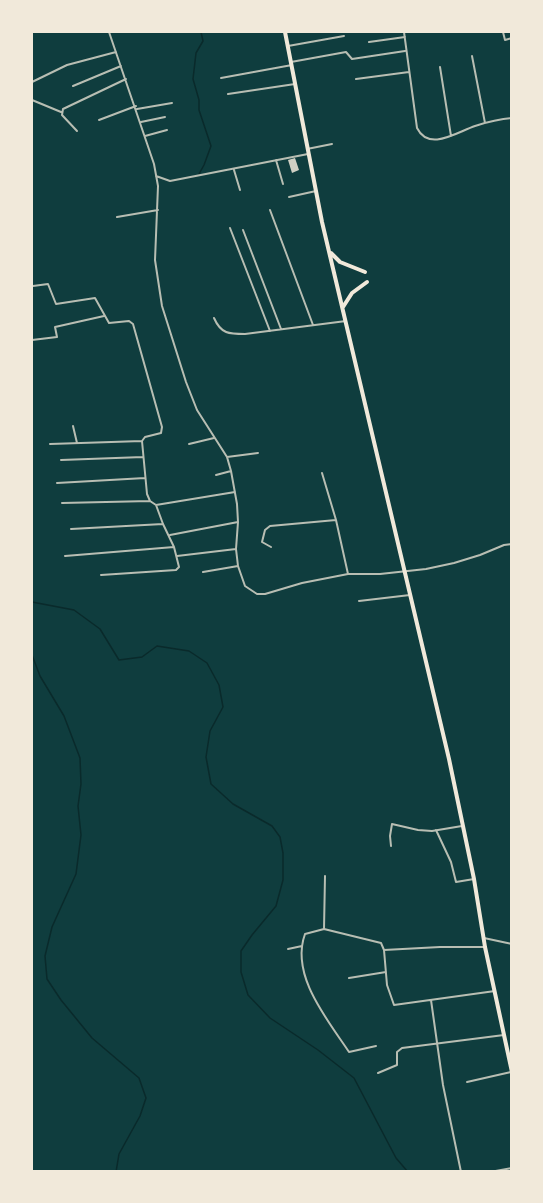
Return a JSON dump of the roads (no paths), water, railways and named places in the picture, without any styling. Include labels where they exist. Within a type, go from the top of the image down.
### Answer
[{"type":"highway","points":[[285,32],[329,250],[449,759],[474,879],[485,947],[512,1072]]},
{"type":"highway","points":[[329,250],[340,262],[365,272]]},
{"type":"highway","points":[[343,309],[352,293],[367,282]]},
{"type":"street","points":[[109,32],[141,122],[158,186],[154,260],[162,306],[186,382],[198,410],[227,457],[236,492],[238,566],[245,586],[257,594],[265,594],[302,583],[348,574],[404,571],[454,564],[504,544],[512,544]]},
{"type":"street","points":[[404,32],[418,131],[428,139],[442,139],[485,123],[512,118]]},
{"type":"street","points":[[503,32],[505,40],[512,38]]},
{"type":"street","points":[[288,46],[344,36]]},
{"type":"street","points":[[369,42],[405,37]]},
{"type":"street","points":[[221,78],[346,52],[352,59],[406,51]]},
{"type":"street","points":[[32,82],[67,65],[116,52]]},
{"type":"street","points":[[472,56],[485,123]]},
{"type":"street","points":[[73,86],[121,66]]},
{"type":"street","points":[[440,67],[451,136]]},
{"type":"street","points":[[356,79],[409,72]]},
{"type":"street","points":[[61,112],[126,79]]},
{"type":"street","points":[[228,94],[295,84]]},
{"type":"street","points":[[32,100],[61,112],[78,131]]},
{"type":"street","points":[[99,120],[136,108],[172,103]]},
{"type":"street","points":[[141,122],[165,117]]},
{"type":"street","points":[[145,136],[167,130]]},
{"type":"street","points":[[156,176],[170,181],[234,170],[332,144]]},
{"type":"street","points":[[276,160],[283,184]]},
{"type":"street","points":[[234,170],[240,190]]},
{"type":"street","points":[[289,198],[316,191]]},
{"type":"street","points":[[117,217],[158,210]]},
{"type":"street","points":[[270,210],[313,325]]},
{"type":"street","points":[[230,228],[270,331]]},
{"type":"street","points":[[243,230],[281,329]]},
{"type":"street","points":[[33,285],[48,285],[56,304],[95,298],[104,316],[112,324],[129,321],[133,324],[162,427],[160,433],[143,439],[50,444]]},
{"type":"street","points":[[32,340],[57,338],[55,327],[104,316]]},
{"type":"street","points":[[214,318],[218,327],[230,334],[346,321]]},
{"type":"street","points":[[73,426],[77,443]]},
{"type":"street","points":[[189,444],[214,438]]},
{"type":"street","points":[[143,439],[145,478],[150,501]]},
{"type":"street","points":[[227,457],[258,453]]},
{"type":"street","points":[[60,460],[143,457]]},
{"type":"street","points":[[216,475],[231,471]]},
{"type":"street","points":[[322,473],[336,520],[348,574]]},
{"type":"street","points":[[57,483],[145,478]]},
{"type":"street","points":[[156,505],[236,492]]},
{"type":"street","points":[[62,503],[150,501],[156,505],[174,547],[179,567],[176,570],[101,575]]},
{"type":"street","points":[[271,547],[262,542],[265,530],[270,526],[336,520]]},
{"type":"street","points":[[169,535],[238,522]]},
{"type":"street","points":[[71,529],[163,524]]},
{"type":"street","points":[[65,556],[174,547]]},
{"type":"street","points":[[177,556],[236,549]]},
{"type":"street","points":[[203,572],[238,566]]},
{"type":"street","points":[[359,601],[410,595]]},
{"type":"street","points":[[391,846],[392,824],[396,823],[418,830],[462,826]]},
{"type":"street","points":[[436,830],[440,843],[451,862],[456,882],[474,879]]},
{"type":"street","points":[[324,928],[325,876]]},
{"type":"street","points":[[376,1046],[349,1052],[307,983],[303,970],[302,946],[305,934],[324,928],[381,943],[394,1005],[495,991]]},
{"type":"street","points":[[484,938],[512,944]]},
{"type":"street","points":[[288,949],[302,946]]},
{"type":"street","points":[[384,950],[485,947]]},
{"type":"street","points":[[349,978],[386,972]]},
{"type":"street","points":[[430,1000],[443,1084],[461,1172]]},
{"type":"street","points":[[378,1073],[397,1065],[399,1049],[504,1035]]},
{"type":"street","points":[[467,1083],[512,1072]]},
{"type":"street","points":[[490,1172],[512,1168]]},
{"type":"waterway","points":[[199,174],[211,146],[199,110],[199,100],[193,79],[196,53],[203,41],[201,32]]},
{"type":"waterway","points":[[32,602],[74,610],[100,629],[119,660],[142,657],[157,646],[189,651],[207,663],[219,685],[223,707],[210,731],[206,757],[211,784],[233,804],[272,826],[280,837],[283,853],[283,880],[276,906],[241,951],[241,972],[248,995],[270,1018],[318,1050],[354,1078],[396,1158],[408,1172]]},
{"type":"waterway","points":[[32,655],[40,676],[64,716],[80,758],[81,784],[78,806],[81,835],[76,874],[52,927],[45,956],[47,979],[92,1038],[139,1078],[146,1098],[140,1116],[119,1154],[116,1172]]}]
